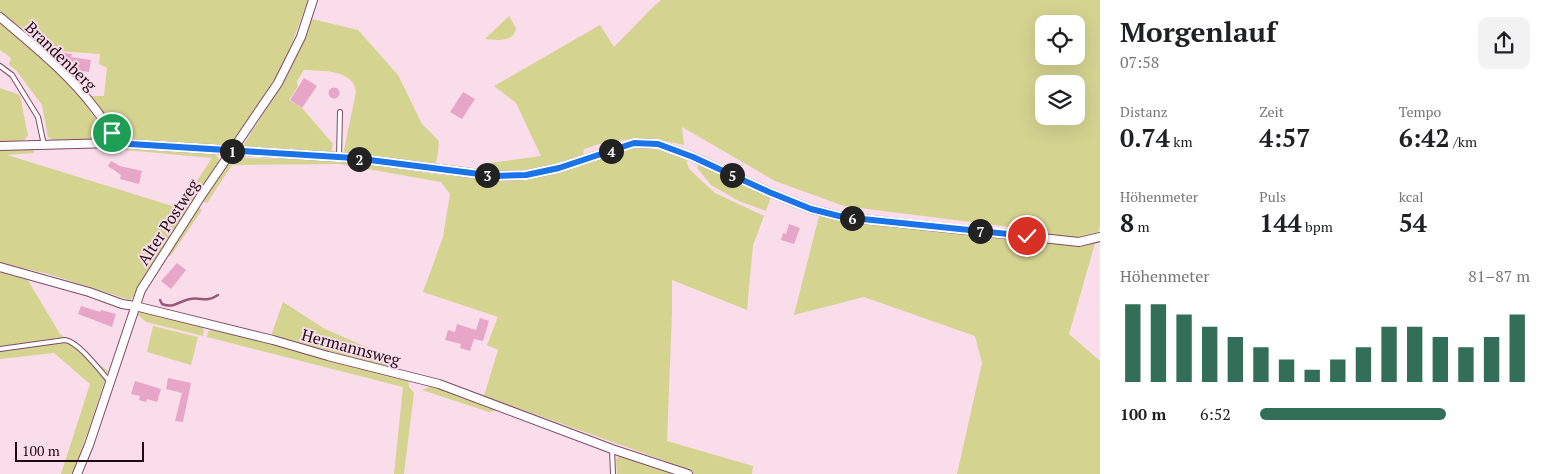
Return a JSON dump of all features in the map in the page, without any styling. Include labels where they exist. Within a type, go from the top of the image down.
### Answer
[{"type":"street","name":"Alter Postweg","points":[[77,474],[141,290],[231,151],[278,83],[301,37],[313,0]]},
{"type":"street","name":"Brandenberg","points":[[0,17],[48,57],[81,91],[112,133],[114,143]]},
{"type":"street","points":[[0,146],[114,143],[339,158],[495,176],[526,175],[559,168],[634,143],[658,144],[693,157],[811,209],[843,217],[1079,242],[1100,237]]},
{"type":"street","name":"Hermannsweg","points":[[0,267],[89,292],[122,304],[240,331],[328,356],[439,384],[612,449],[688,474]]},
{"type":"lane","points":[[0,66],[12,74],[38,116],[44,146]]},
{"type":"lane","points":[[339,158],[340,112]]},
{"type":"lane","points":[[0,349],[64,340],[70,341],[110,382]]},
{"type":"lane","points":[[612,449],[612,474]]},
{"type":"shaded area","points":[[0,0],[308,0],[288,54],[277,75],[233,143],[226,146],[123,139],[118,135],[117,130],[90,96],[104,96],[107,68],[99,64],[100,54],[45,50],[22,28],[0,13]]},
{"type":"shaded area","points":[[661,0],[1100,0],[1100,226],[1069,334],[1100,361],[1100,474],[957,474],[982,363],[975,336],[864,297],[794,315],[819,216],[846,221],[1022,241],[1041,231],[844,206],[775,181],[682,127],[684,145],[659,140],[622,140],[584,149],[583,155],[561,162],[515,172],[489,172],[481,168],[482,164],[541,156],[516,103],[494,86],[600,25],[614,47]]},
{"type":"shaded area","points":[[509,16],[516,28],[512,36],[504,40],[485,39]]},
{"type":"shaded area","points":[[312,19],[358,30],[398,75],[422,124],[439,141],[437,159],[434,166],[345,153],[344,150],[356,92],[354,84],[349,79],[343,75],[327,71],[304,70],[297,81],[298,86],[289,100],[303,109],[333,144],[331,152],[242,147],[288,75]]},
{"type":"shaded area","points":[[0,22],[45,60],[79,96],[107,135],[103,139],[53,140],[48,137],[42,105],[16,70],[9,65],[11,58],[0,50]]},
{"type":"shaded area","points":[[0,88],[20,95],[28,136],[24,140],[18,141],[20,143],[0,143]]},
{"type":"shaded area","points":[[123,146],[215,154],[219,159],[218,164],[136,294],[130,300],[48,274],[0,263],[0,150],[34,149],[34,153],[7,155],[179,208],[212,158],[125,150]]},
{"type":"shaded area","points":[[645,146],[685,156],[689,169],[715,193],[764,216],[753,245],[747,310],[672,280],[667,441],[753,466],[752,474],[617,474],[616,459],[621,455],[668,470],[668,462],[484,396],[498,350],[487,345],[498,317],[423,292],[443,237],[450,194],[441,182],[339,164],[232,165],[207,203],[204,202],[204,197],[228,160],[234,158],[328,159],[442,175],[509,181],[570,170],[628,149]]},
{"type":"shaded area","points":[[699,164],[705,165],[771,197],[766,211],[739,201],[711,185],[697,168]]},
{"type":"shaded area","points":[[199,208],[202,210],[170,257],[169,254]]},
{"type":"shaded area","points":[[0,270],[26,277],[60,334],[108,371],[72,474],[61,474],[90,384],[54,353],[0,359]]},
{"type":"shaded area","points":[[283,302],[325,329],[394,359],[387,367],[271,336]]},
{"type":"shaded area","points":[[141,311],[202,326],[204,330],[203,336],[146,322],[137,314]]},
{"type":"shaded area","points":[[153,326],[198,337],[191,365],[147,352]]},
{"type":"shaded area","points":[[214,328],[408,379],[409,387],[414,393],[404,474],[394,474],[403,387],[207,337],[208,332]]},
{"type":"shaded area","points":[[432,386],[502,410],[489,412],[422,390]]},
{"type":"building","points":[[64,53],[72,54],[71,57],[91,60],[89,72],[69,69],[69,65],[63,64]]},
{"type":"building","points":[[304,78],[317,86],[302,108],[290,100]]},
{"type":"building","points":[[334,87],[340,93],[334,99],[328,93]]},
{"type":"building","points":[[463,92],[475,99],[462,119],[450,112]]},
{"type":"building","points":[[111,161],[120,166],[142,171],[139,184],[120,179],[121,175],[108,166]]},
{"type":"building","points":[[789,224],[800,228],[794,244],[781,240],[783,233],[786,234]]},
{"type":"building","points":[[177,263],[186,270],[171,289],[161,281]]},
{"type":"building","points":[[81,306],[100,312],[101,310],[116,314],[112,327],[78,314]]},
{"type":"building","points":[[480,318],[489,321],[483,341],[474,339],[470,351],[460,348],[461,344],[445,340],[448,330],[455,332],[457,324],[476,330]]},
{"type":"building","points":[[168,378],[191,383],[183,422],[175,421],[182,393],[166,389]]},
{"type":"building","points":[[135,381],[161,389],[157,402],[147,399],[146,402],[139,400],[140,396],[131,394]]},
{"type":"waterway","points":[[160,300],[162,304],[169,306],[190,299],[207,299],[218,295]]},
{"type":"route","points":[[112,133],[114,143],[354,158],[495,176],[526,175],[559,168],[634,143],[658,144],[693,157],[811,209],[843,217],[1027,236]]}]
